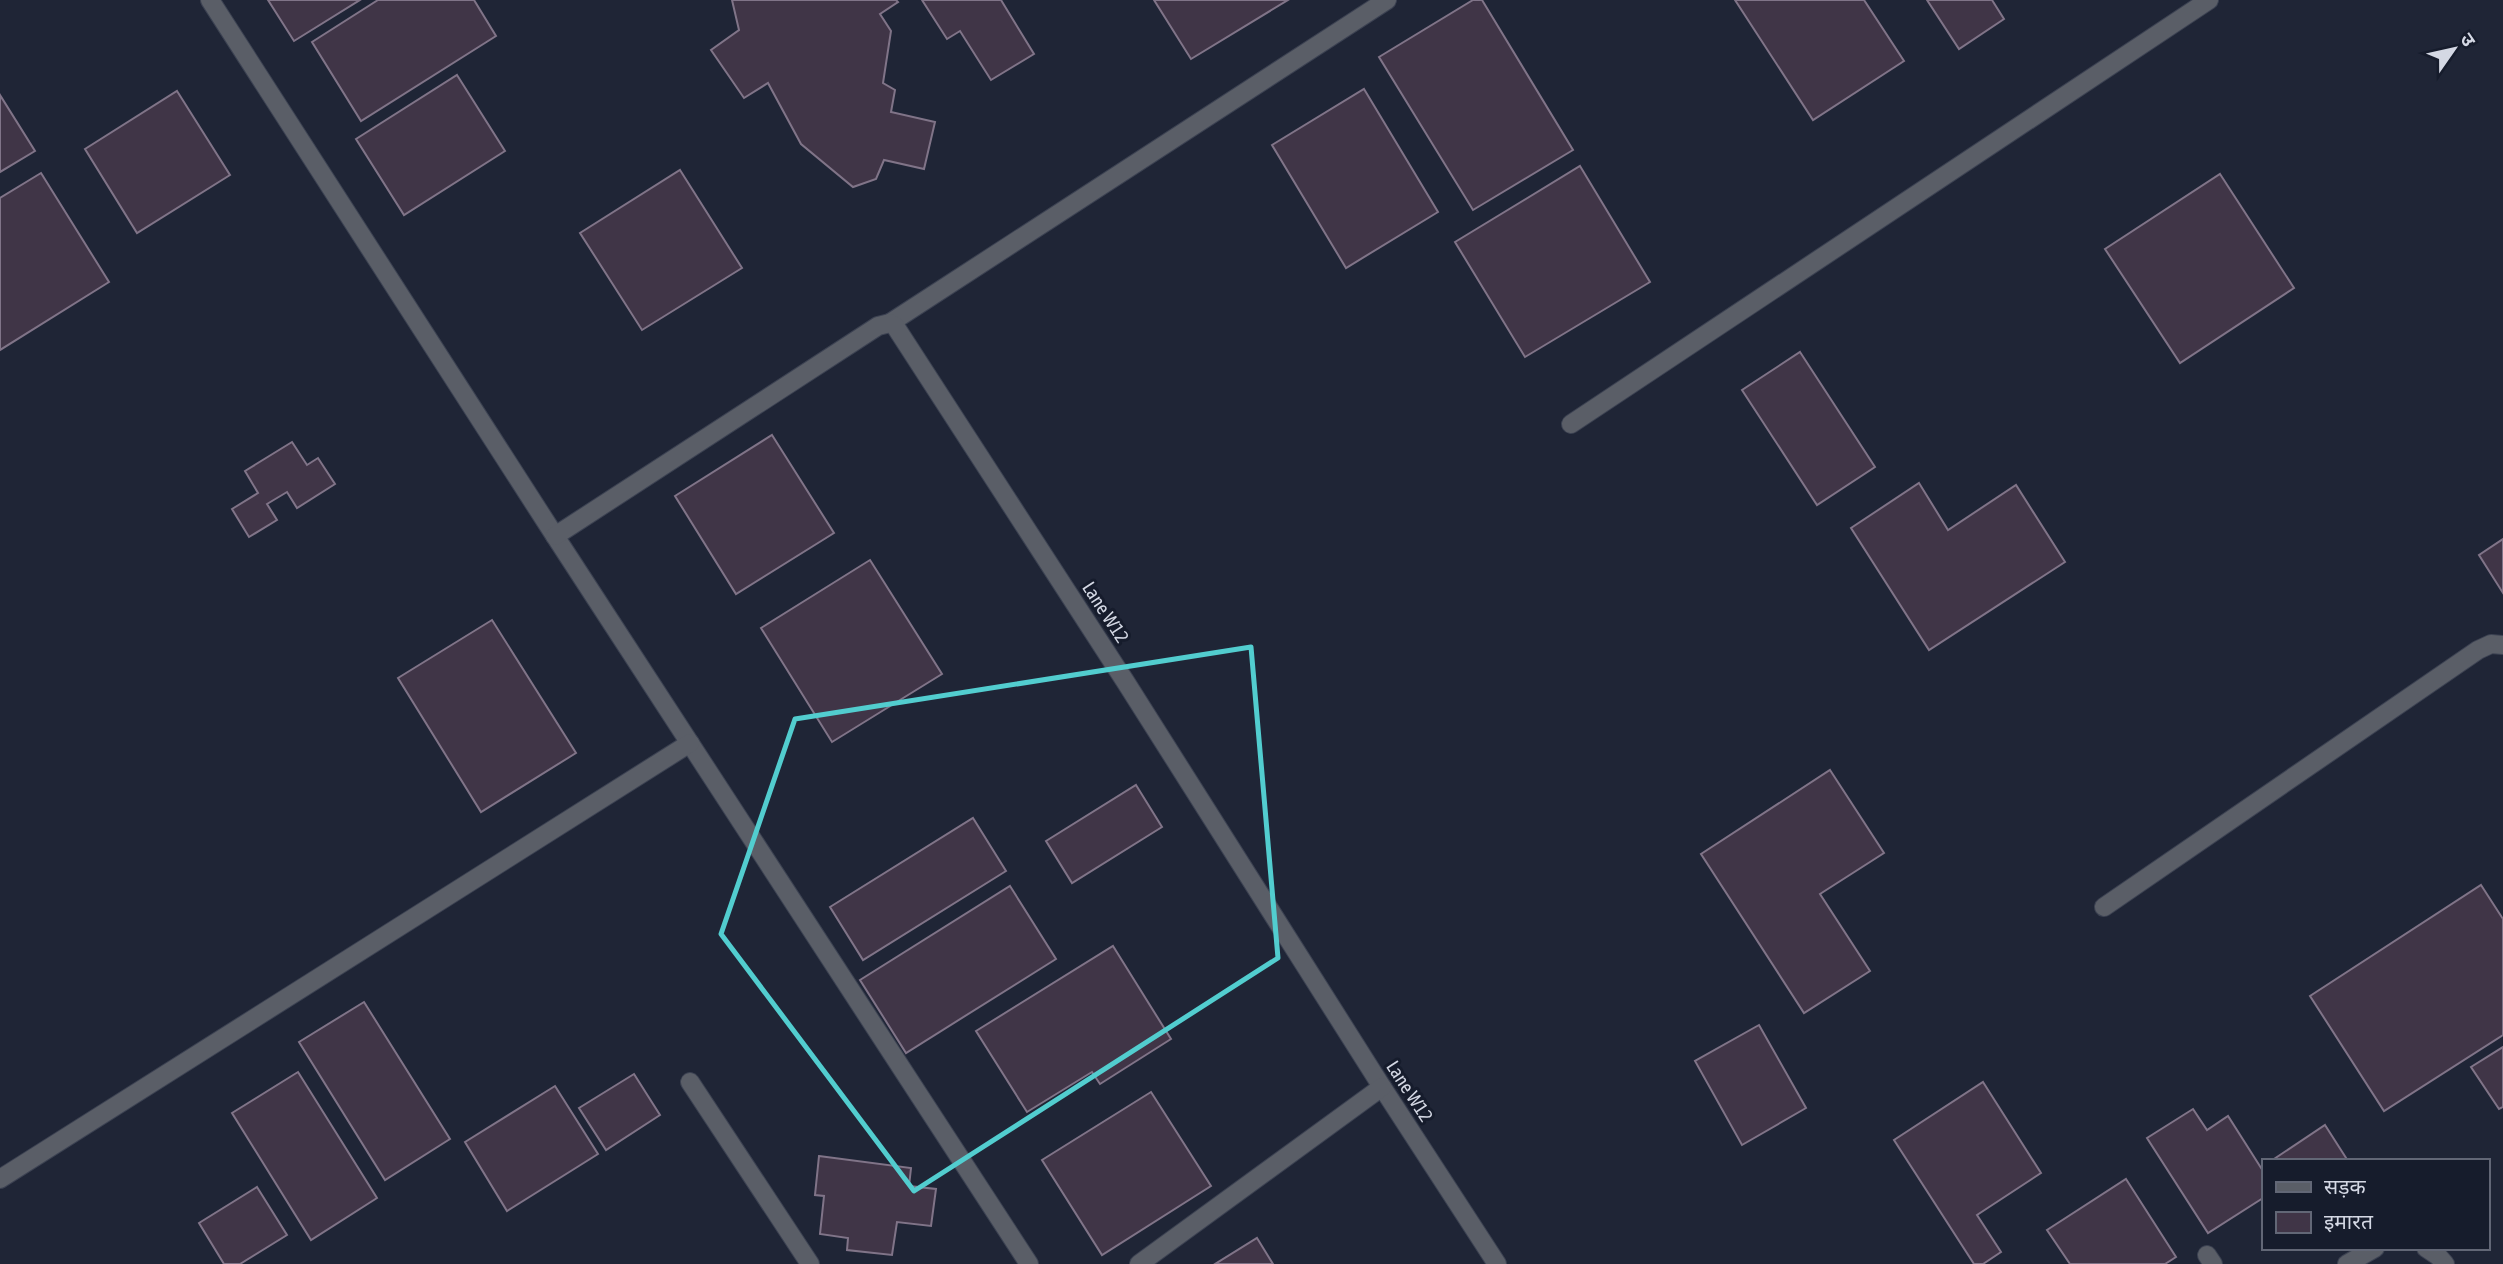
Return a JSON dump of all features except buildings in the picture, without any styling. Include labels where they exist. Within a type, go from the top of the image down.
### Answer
[{"type":"street","points":[[210,0],[1029,1264]]},
{"type":"street","points":[[555,536],[878,326],[890,323],[1387,0]]},
{"type":"street","points":[[1571,424],[2210,0]]},
{"type":"street","name":"Lane W12","points":[[890,323],[900,332],[1497,1264]]},
{"type":"street","points":[[2104,907],[2478,650],[2491,644],[2503,645]]},
{"type":"street","points":[[0,1179],[690,743]]},
{"type":"street","points":[[690,1082],[810,1264]]},
{"type":"street","points":[[1139,1264],[1382,1087]]},
{"type":"street","points":[[2347,1264],[2372,1250]]},
{"type":"street","points":[[2429,1250],[2445,1264]]},
{"type":"highlighted area","points":[[1251,647],[1278,958],[914,1191],[721,934],[795,719]]}]
